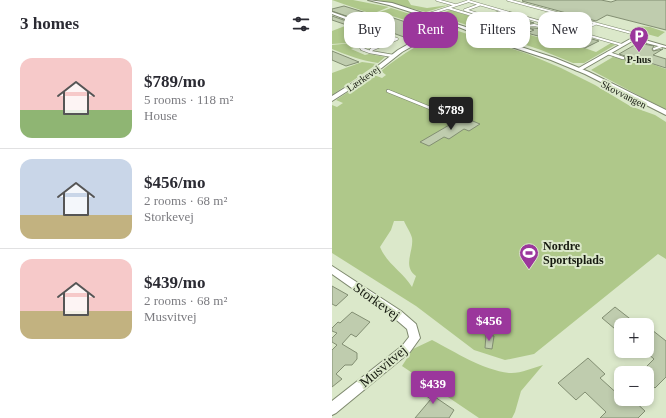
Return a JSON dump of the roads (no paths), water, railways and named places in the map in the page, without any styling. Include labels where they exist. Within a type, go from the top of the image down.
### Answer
[{"type":"street","name":"Skovvangen","points":[[363,0],[394,6]]},
{"type":"street","name":"Skovvangen","points":[[370,0],[416,12]]},
{"type":"street","points":[[332,14],[344,18]]},
{"type":"street","name":"Skovvangen","points":[[458,26],[477,34],[553,59],[666,113]]},
{"type":"street","points":[[580,71],[639,35]]},
{"type":"street","points":[[632,39],[664,46]]},
{"type":"street","name":"Lærkevej","points":[[332,99],[405,48]]},
{"type":"street","name":"Skovvangen","points":[[580,71],[666,117]]},
{"type":"street","name":"Storkevej","points":[[332,269],[397,314],[412,327],[415,338]]},
{"type":"street","name":"Musvitvej","points":[[332,409],[406,349],[415,338]]},
{"type":"lane","points":[[437,0],[456,5]]},
{"type":"lane","points":[[436,12],[472,0]]},
{"type":"lane","points":[[508,0],[639,35]]},
{"type":"lane","points":[[517,2],[522,0]]},
{"type":"lane","points":[[468,1],[538,21]]},
{"type":"lane","points":[[472,12],[465,10],[480,4]]},
{"type":"lane","points":[[448,8],[466,13]]},
{"type":"lane","name":"Lærkevej","points":[[370,52],[371,50],[397,40],[388,36],[361,46],[360,48],[370,52],[393,56]]},
{"type":"lane","points":[[592,36],[622,45]]},
{"type":"lane","points":[[654,49],[664,46]]},
{"type":"lane","points":[[608,53],[623,58]]},
{"type":"lane","points":[[388,91],[440,112]]},
{"type":"place","name":"P-hus","points":[[639,53]]},
{"type":"place","name":"Nordre Sportsplads","points":[[529,270]]}]
